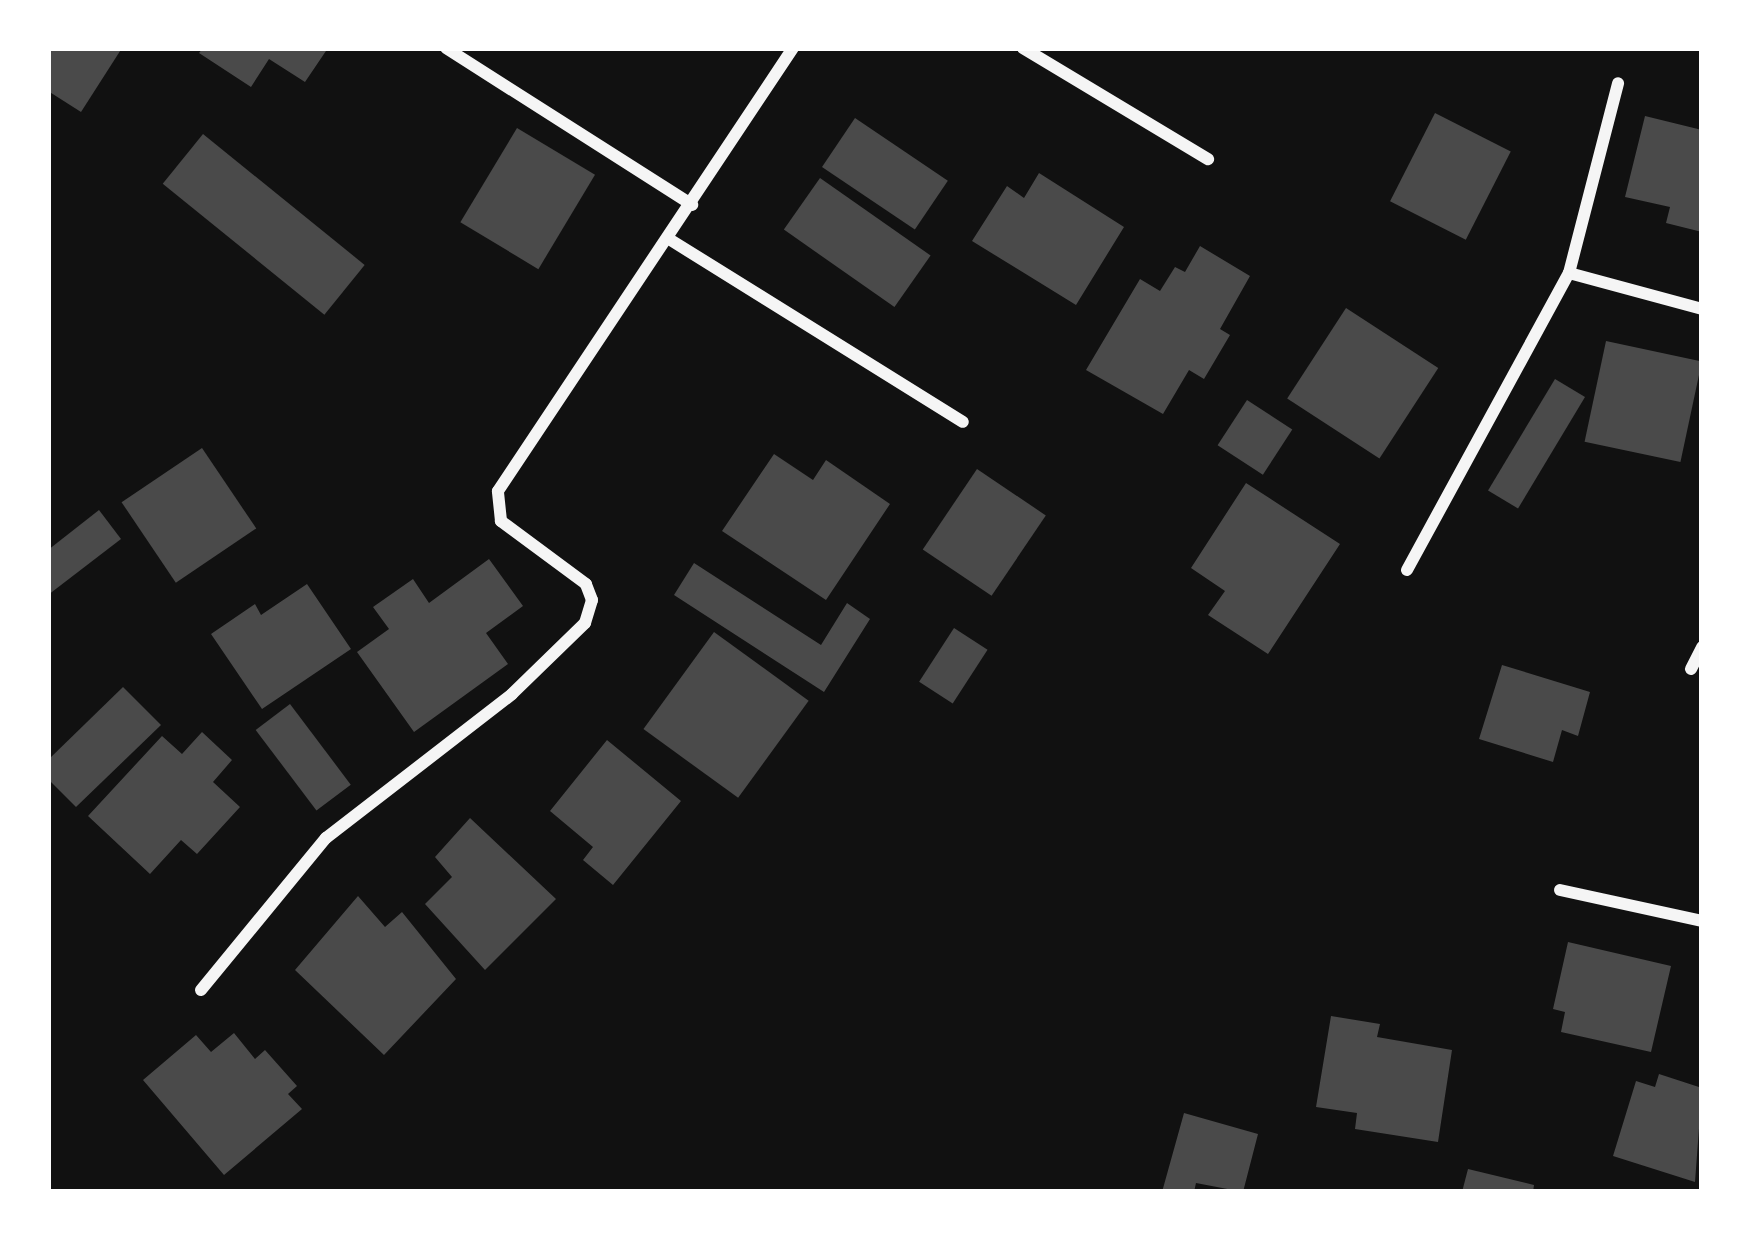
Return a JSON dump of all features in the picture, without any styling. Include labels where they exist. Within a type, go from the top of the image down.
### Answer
[{"type":"street","points":[[446,48],[692,205]]},
{"type":"street","points":[[201,990],[326,838],[512,694],[585,622],[592,600],[586,584],[501,521],[497,491],[793,48]]},
{"type":"street","points":[[1023,48],[1208,159]]},
{"type":"street","points":[[1407,570],[1569,273],[1618,83]]},
{"type":"street","points":[[669,238],[963,422]]},
{"type":"street","points":[[1569,273],[1702,309]]},
{"type":"street","points":[[1691,669],[1702,647]]},
{"type":"street","points":[[1560,890],[1702,921]]},
{"type":"building","points":[[48,48],[122,48],[81,112],[48,91]]},
{"type":"building","points":[[203,48],[328,48],[305,82],[269,59],[251,87],[199,53]]},
{"type":"building","points":[[1435,113],[1511,152],[1466,240],[1390,201]]},
{"type":"building","points":[[1645,116],[1702,130],[1702,232],[1666,223],[1670,207],[1625,197]]},
{"type":"building","points":[[855,118],[948,181],[915,230],[822,167]]},
{"type":"building","points":[[517,128],[595,175],[538,269],[460,222]]},
{"type":"building","points":[[203,134],[365,265],[324,315],[163,184]]},
{"type":"building","points":[[1039,173],[1124,227],[1076,305],[972,241],[1007,186],[1024,198]]},
{"type":"building","points":[[820,178],[931,255],[894,307],[784,230]]},
{"type":"building","points":[[1200,246],[1250,276],[1220,329],[1230,335],[1204,379],[1189,370],[1163,414],[1086,370],[1140,279],[1160,291],[1175,267],[1185,272]]},
{"type":"building","points":[[1346,308],[1438,368],[1379,458],[1287,399]]},
{"type":"building","points":[[1606,341],[1702,361],[1680,462],[1585,442]]},
{"type":"building","points":[[1555,379],[1585,397],[1518,508],[1488,490]]},
{"type":"building","points":[[1247,400],[1292,429],[1263,475],[1218,445]]},
{"type":"building","points":[[202,448],[256,528],[176,583],[122,502]]},
{"type":"building","points":[[774,454],[813,480],[826,460],[890,504],[826,600],[722,531]]},
{"type":"building","points":[[977,469],[1046,515],[992,596],[923,549]]},
{"type":"building","points":[[1246,483],[1340,544],[1268,654],[1208,615],[1225,591],[1191,568]]},
{"type":"building","points":[[99,510],[121,539],[48,595],[48,550]]},
{"type":"building","points":[[489,559],[523,606],[486,633],[508,664],[414,732],[357,652],[389,629],[373,607],[413,579],[429,603]]},
{"type":"building","points":[[694,563],[821,645],[847,603],[870,619],[824,692],[674,595]]},
{"type":"building","points":[[307,584],[351,649],[262,709],[211,634],[255,604],[261,615]]},
{"type":"building","points":[[954,628],[988,650],[953,703],[919,682]]},
{"type":"building","points":[[714,632],[809,701],[738,798],[643,729]]},
{"type":"building","points":[[1502,665],[1590,692],[1578,736],[1562,730],[1553,762],[1479,739]]},
{"type":"building","points":[[123,687],[161,725],[76,807],[48,779],[48,760]]},
{"type":"building","points":[[290,704],[351,785],[316,811],[256,730]]},
{"type":"building","points":[[202,732],[232,760],[213,782],[240,807],[197,854],[181,840],[150,874],[88,816],[162,736],[182,754]]},
{"type":"building","points":[[607,740],[681,801],[613,885],[583,860],[593,847],[550,811]]},
{"type":"building","points":[[470,818],[556,899],[485,970],[425,904],[452,877],[435,857]]},
{"type":"building","points":[[358,896],[385,927],[402,912],[456,979],[384,1055],[295,970]]},
{"type":"building","points":[[1568,942],[1671,966],[1651,1052],[1561,1032],[1565,1012],[1553,1009]]},
{"type":"building","points":[[1331,1016],[1380,1024],[1377,1037],[1452,1050],[1438,1142],[1355,1129],[1357,1113],[1316,1107]]},
{"type":"building","points":[[234,1033],[255,1059],[265,1050],[297,1086],[288,1094],[302,1109],[224,1175],[143,1080],[196,1035],[211,1052]]},
{"type":"building","points":[[1659,1074],[1702,1088],[1695,1182],[1613,1156],[1636,1081],[1655,1087]]},
{"type":"building","points":[[1184,1113],[1258,1134],[1243,1192],[1196,1183],[1194,1192],[1162,1192]]},
{"type":"building","points":[[1468,1169],[1534,1185],[1533,1192],[1462,1192]]}]
